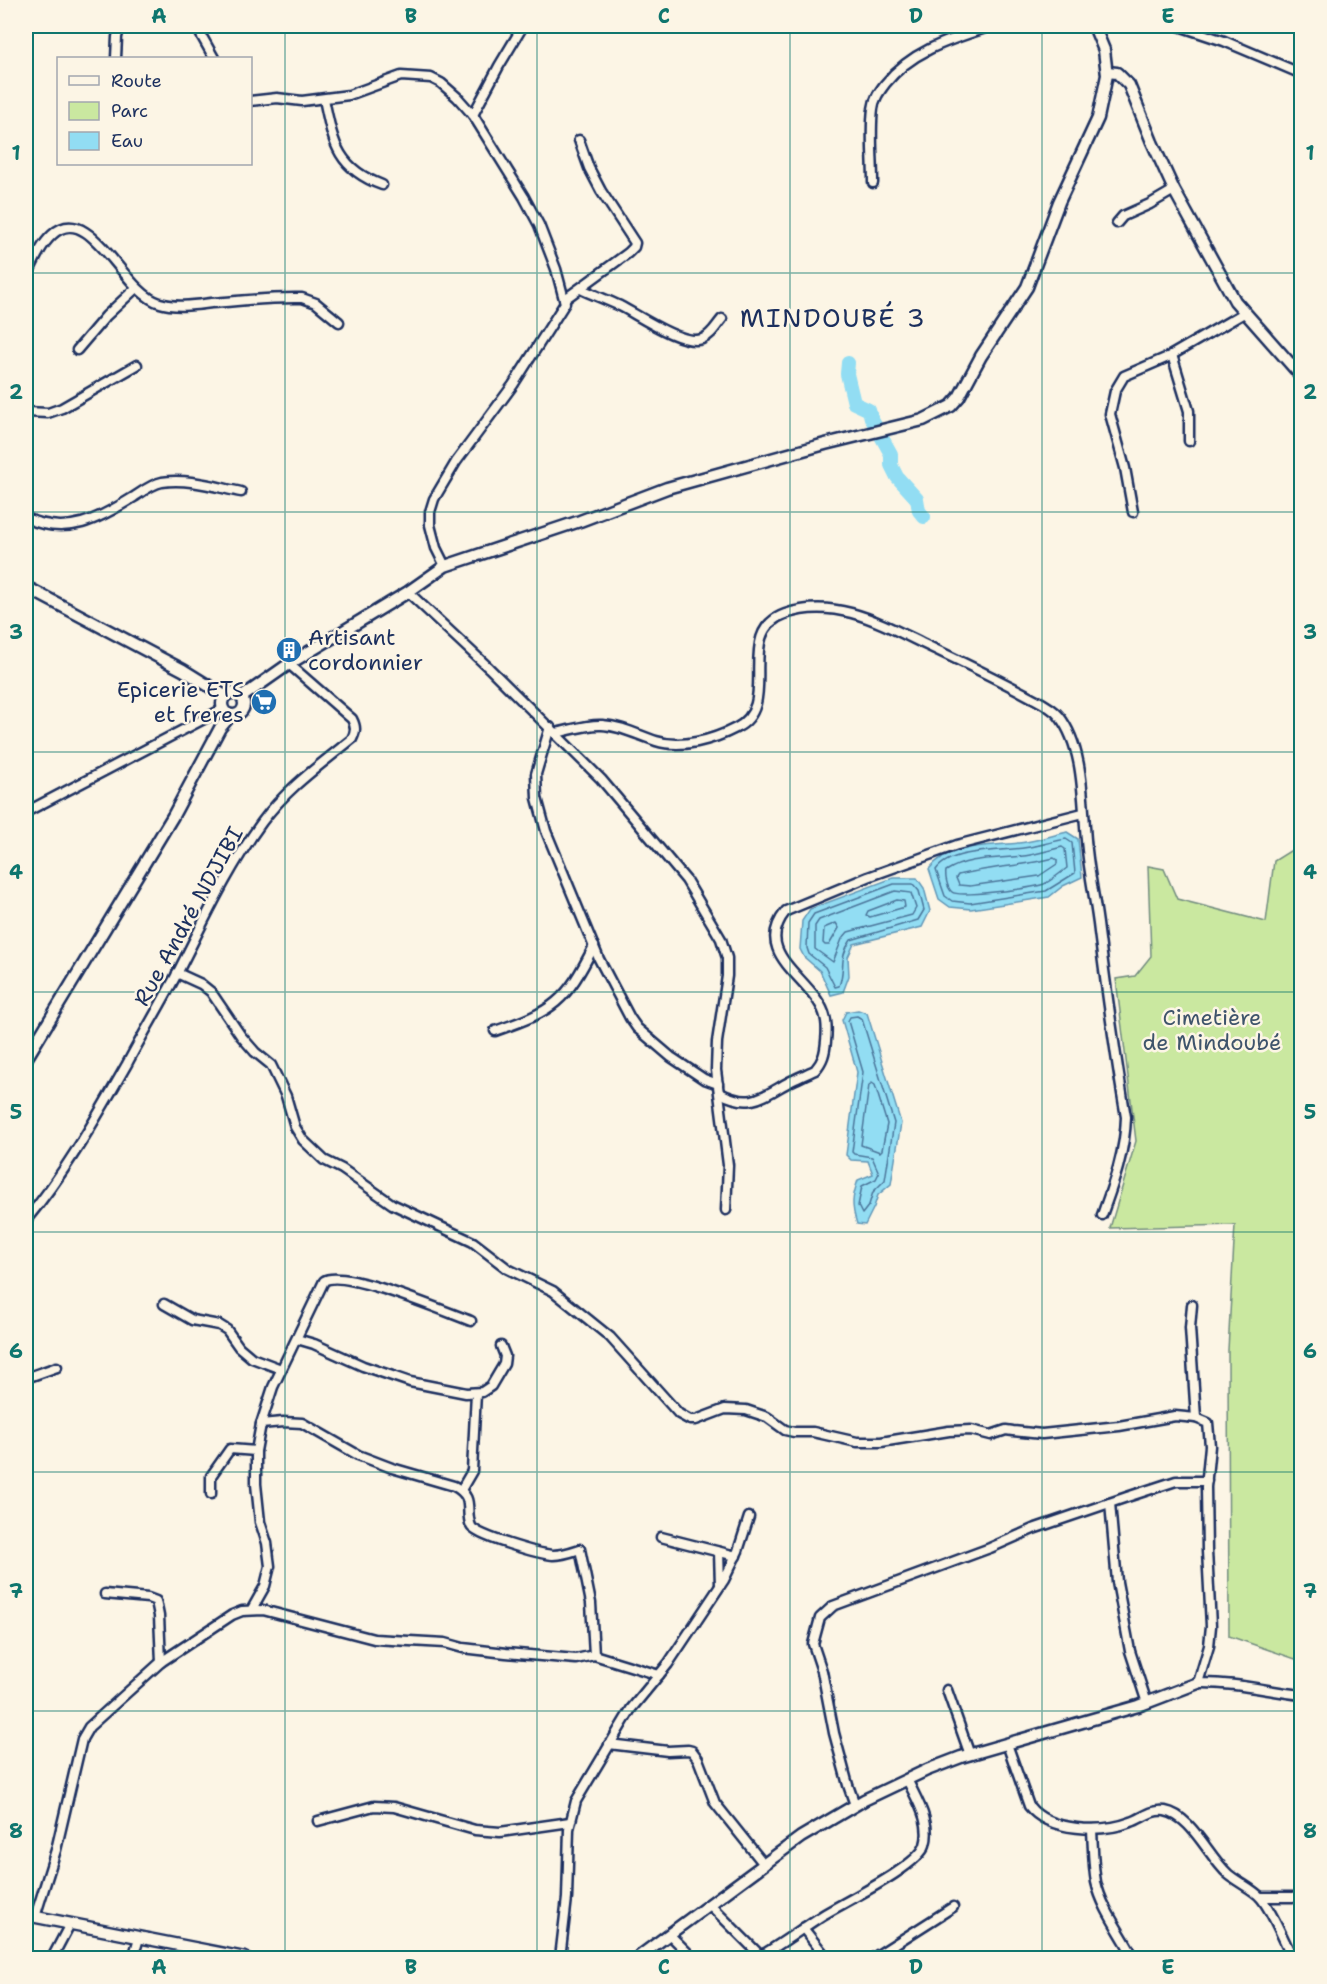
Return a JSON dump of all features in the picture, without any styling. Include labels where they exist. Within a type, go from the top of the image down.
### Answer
[{"type":"street","points":[[116,57],[120,26]]},
{"type":"street","points":[[195,26],[213,57]]},
{"type":"street","points":[[473,115],[523,26]]},
{"type":"street","points":[[873,183],[873,109],[879,92],[895,71],[917,54],[992,26]]},
{"type":"street","points":[[242,697],[289,664],[408,592],[445,566],[580,521],[667,488],[825,444],[923,420],[951,406],[959,397],[995,334],[1021,297],[1059,202],[1098,118],[1107,72],[1104,50],[1094,26]]},
{"type":"street","points":[[1179,26],[1224,41],[1302,74]]},
{"type":"street","points":[[1107,72],[1117,74],[1130,85],[1174,190],[1221,279],[1244,313],[1302,377]]},
{"type":"street","points":[[252,101],[277,98],[302,101],[324,99],[349,95],[390,79],[411,75],[431,78],[457,96],[473,115],[539,225],[565,299],[561,311],[513,386],[456,462],[434,499],[430,512],[432,536],[445,566]]},
{"type":"street","points":[[324,99],[334,142],[341,156],[364,178],[382,185]]},
{"type":"street","points":[[565,299],[628,253],[635,243],[601,191],[579,140]]},
{"type":"street","points":[[1117,223],[1123,216],[1174,190]]},
{"type":"street","points":[[26,278],[50,236],[68,226],[80,228],[90,234],[136,288],[153,300],[173,305],[306,299],[316,303],[339,322]]},
{"type":"street","points":[[77,350],[106,316],[136,288]]},
{"type":"street","points":[[580,289],[618,305],[677,336],[692,340],[702,339],[710,334],[722,319]]},
{"type":"street","points":[[1133,512],[1125,468],[1110,414],[1111,403],[1124,376],[1172,355],[1244,313]]},
{"type":"street","points":[[1172,355],[1189,411],[1189,441]]},
{"type":"street","points":[[26,412],[48,413],[62,408],[137,365]]},
{"type":"street","points":[[26,518],[44,525],[81,525],[162,482],[187,482],[241,492]]},
{"type":"street","points":[[26,587],[225,696]]},
{"type":"street","points":[[408,592],[601,779],[686,880],[721,939],[727,958],[728,976],[717,1041],[716,1070],[728,1165],[726,1210]]},
{"type":"street","points":[[553,730],[598,724],[632,731],[659,742],[675,745],[701,740],[735,729],[747,722],[758,697],[758,647],[762,634],[772,622],[784,614],[826,607],[837,608],[899,631],[994,677],[1057,713],[1069,731],[1078,757],[1104,979],[1126,1117],[1126,1137],[1122,1154],[1102,1215]]},
{"type":"street","name":"Rue André NDJIBI","points":[[26,1220],[80,1145],[222,888],[262,821],[300,781],[352,739],[355,733],[356,726],[352,719],[289,664]]},
{"type":"street","points":[[26,812],[227,712],[239,713],[243,708],[242,697],[235,693],[225,696],[222,702],[227,712]]},
{"type":"street","points":[[26,1059],[173,816],[227,712]]},
{"type":"street","points":[[553,730],[536,774],[537,798],[546,831],[594,946],[625,1009],[637,1028],[670,1058],[732,1099],[748,1101],[761,1099],[815,1070],[822,1063],[826,1037],[824,1012],[782,958],[776,946],[775,931],[778,921],[786,911],[868,877],[957,845],[1083,813]]},
{"type":"street","points":[[495,1032],[526,1021],[554,1005],[567,993],[594,946]]},
{"type":"street","points":[[177,973],[201,984],[211,992],[241,1036],[271,1065],[286,1096],[295,1127],[309,1147],[324,1160],[342,1169],[392,1204],[476,1244],[508,1269],[553,1291],[610,1337],[679,1414],[686,1418],[696,1420],[725,1409],[746,1410],[767,1417],[785,1430],[813,1431],[857,1442],[881,1442],[949,1431],[971,1430],[991,1435],[1005,1430],[1042,1434],[1119,1426],[1175,1416],[1196,1418],[1208,1423],[1210,1446],[1207,1481],[1207,1551],[1210,1626],[1209,1646],[1198,1683]]},
{"type":"street","points":[[252,1610],[265,1586],[270,1566],[267,1543],[260,1522],[256,1484],[256,1451],[261,1424],[281,1369],[324,1281],[333,1277],[395,1293],[471,1321]]},
{"type":"street","points":[[164,1304],[192,1320],[219,1325],[227,1330],[239,1347],[252,1358],[281,1369]]},
{"type":"street","points":[[1192,1305],[1190,1328],[1196,1418]]},
{"type":"street","points":[[297,1339],[410,1382],[476,1393],[491,1386],[504,1364],[505,1356],[501,1346]]},
{"type":"street","points":[[26,1378],[57,1367]]},
{"type":"street","points":[[461,1490],[472,1471],[476,1393]]},
{"type":"street","points":[[261,1424],[292,1422],[308,1426],[358,1455],[461,1490],[466,1497],[470,1526],[474,1531],[522,1548],[551,1555],[563,1555],[580,1549],[591,1604],[594,1655]]},
{"type":"street","points":[[211,1494],[211,1476],[230,1449],[256,1451]]},
{"type":"street","points":[[855,1805],[834,1733],[822,1671],[813,1644],[820,1618],[833,1606],[990,1548],[1033,1529],[1110,1503],[1176,1481],[1207,1481]]},
{"type":"street","points":[[1110,1503],[1117,1582],[1130,1651],[1147,1703]]},
{"type":"street","points":[[560,1959],[567,1898],[566,1877],[570,1822],[576,1801],[631,1709],[659,1675],[707,1607],[736,1556],[749,1517]]},
{"type":"street","points":[[661,1537],[736,1556]]},
{"type":"street","points":[[719,1552],[720,1585]]},
{"type":"street","points":[[105,1594],[148,1598],[156,1601],[161,1662]]},
{"type":"street","points":[[245,1959],[30,1916],[56,1850],[82,1739],[89,1727],[161,1662],[232,1615],[263,1610],[374,1639],[445,1643],[463,1648],[576,1659],[594,1655],[659,1675]]},
{"type":"street","points":[[637,1959],[763,1863],[801,1837],[855,1805],[908,1779],[970,1755],[1147,1703],[1198,1683],[1227,1683],[1302,1695]]},
{"type":"street","points":[[947,1690],[970,1755]]},
{"type":"street","points":[[609,1744],[668,1751],[692,1751],[698,1759],[715,1803],[763,1863]]},
{"type":"street","points":[[1007,1744],[1029,1806],[1035,1814],[1065,1825],[1092,1830],[1108,1830],[1133,1822],[1150,1812],[1165,1811],[1178,1815],[1189,1825],[1216,1863],[1241,1885],[1261,1898],[1293,1959]]},
{"type":"street","points":[[709,1904],[759,1957],[878,1883],[915,1858],[924,1848],[927,1825],[908,1779]]},
{"type":"street","points":[[318,1821],[374,1806],[394,1807],[476,1830],[500,1832],[570,1822]]},
{"type":"street","points":[[1092,1830],[1096,1883],[1134,1959]]},
{"type":"street","points":[[1261,1898],[1297,1897]]},
{"type":"street","points":[[873,1959],[953,1907]]},
{"type":"street","points":[[52,1959],[70,1924]]},
{"type":"street","points":[[804,1928],[827,1959]]},
{"type":"street","points":[[669,1934],[693,1959]]},
{"type":"street","points":[[133,1959],[139,1938]]},
{"type":"green space","name":"Cimetière de Mindoubé","points":[[1301,844],[1301,1387],[1299,1386],[1302,1408],[1301,1661],[1229,1636],[1228,1350],[1235,1225],[1110,1228],[1136,1141],[1116,979],[1135,976],[1151,956],[1148,866],[1164,869],[1177,899],[1266,922],[1274,861]]},
{"type":"water","points":[[1067,832],[1078,839],[1082,877],[1063,886],[1049,897],[971,909],[950,907],[939,899],[929,869],[949,854],[961,849],[1031,841]]},
{"type":"water","points":[[893,878],[917,878],[924,888],[930,911],[922,927],[854,944],[848,957],[849,976],[843,992],[831,995],[820,971],[804,957],[800,949],[802,921],[810,909]]},
{"type":"water","points":[[858,1010],[867,1013],[901,1123],[891,1184],[878,1195],[865,1225],[857,1224],[853,1197],[858,1180],[873,1174],[868,1161],[851,1160],[846,1155],[857,1072],[842,1020],[846,1012]]},
{"type":"waterway","points":[[848,363],[847,374],[854,403],[869,410],[891,454],[891,465],[897,477],[917,499],[919,511],[924,517]]},
{"type":"place","name":"Artisant cordonnier","points":[[289,650]]},
{"type":"place","name":"Epicerie ETS et freres","points":[[264,702]]},
{"type":"district","name":"MINDOUBÉ 3","points":[[833,318]]}]
